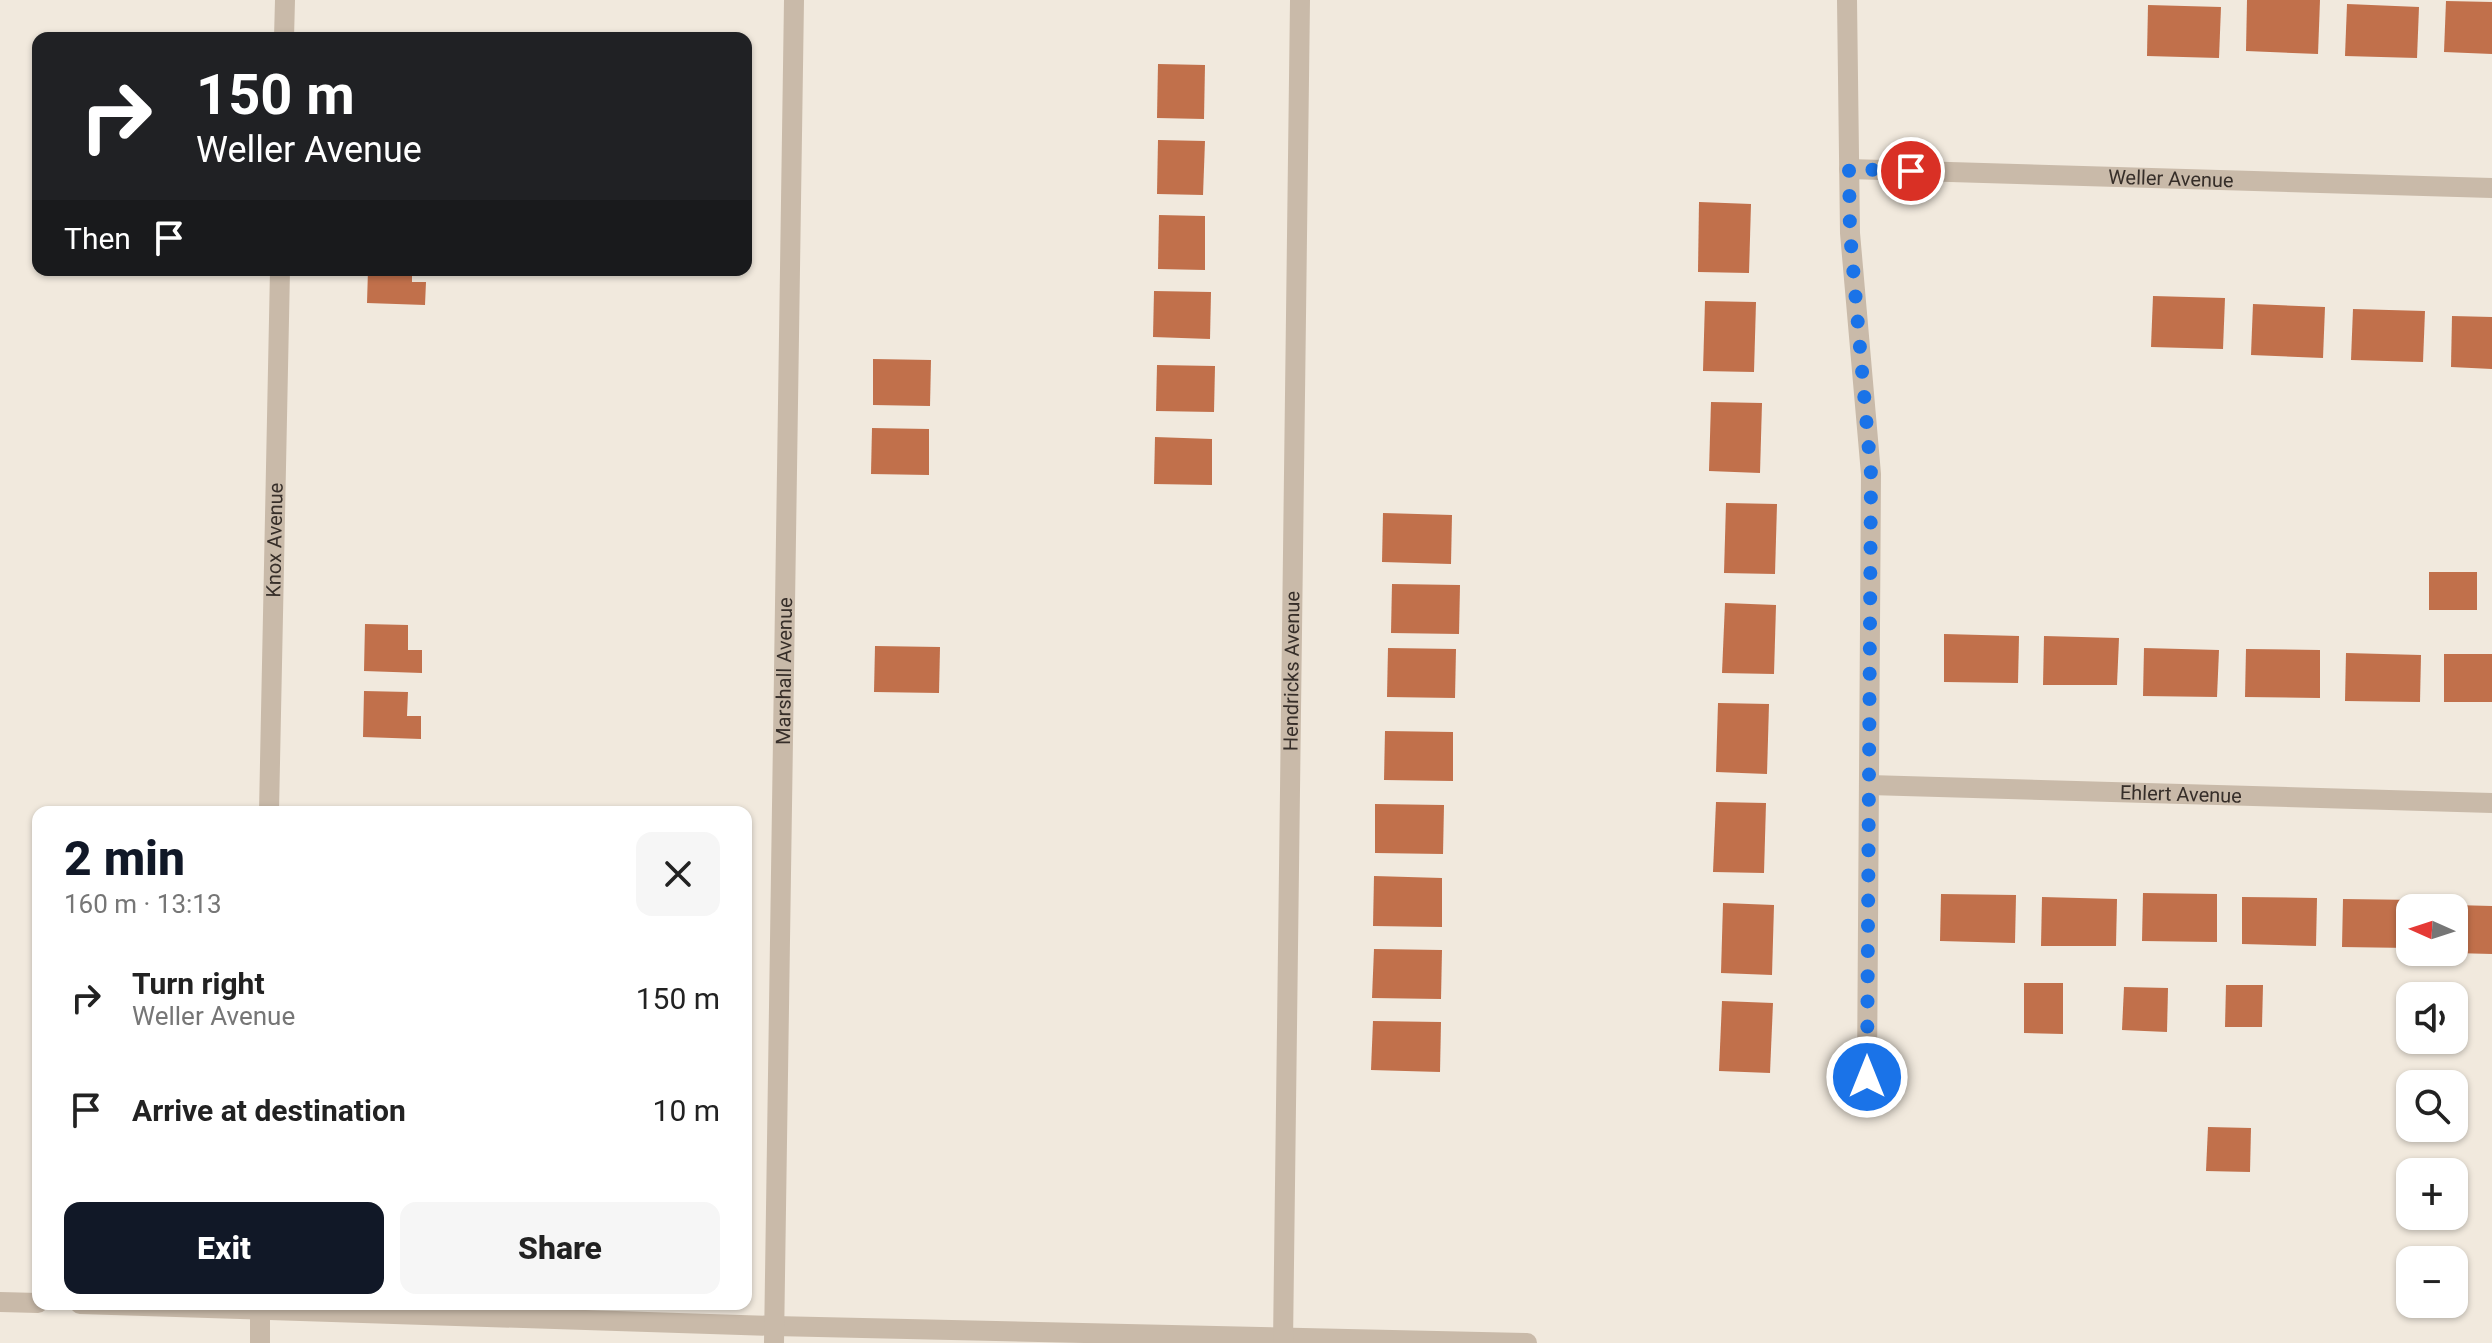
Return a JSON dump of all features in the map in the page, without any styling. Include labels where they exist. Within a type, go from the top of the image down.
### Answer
[{"type":"street","points":[[284,32],[285,0]]},
{"type":"street","name":"Marshall Avenue","points":[[774,1334],[794,0]]},
{"type":"street","name":"Hendricks Avenue","points":[[1283,1340],[1300,0]]},
{"type":"street","points":[[1847,0],[1850,233],[1871,474],[1867,1077]]},
{"type":"street","name":"Weller Avenue","points":[[1849,169],[2492,188]]},
{"type":"street","name":"Knox Avenue","points":[[269,806],[280,276]]},
{"type":"street","name":"Ehlert Avenue","points":[[1869,785],[2492,803]]},
{"type":"street","points":[[0,1302],[32,1303]]},
{"type":"street","points":[[260,1310],[260,1343]]},
{"type":"street","points":[[317,1310],[774,1334],[1527,1343]]},
{"type":"building","points":[[2247,0],[2320,0],[2318,54],[2246,51]]},
{"type":"building","points":[[2446,1],[2492,2],[2492,54],[2444,52]]},
{"type":"building","points":[[2347,4],[2419,7],[2417,58],[2345,56]]},
{"type":"building","points":[[2148,5],[2221,7],[2219,58],[2147,56]]},
{"type":"building","points":[[1158,64],[1205,65],[1204,119],[1157,118]]},
{"type":"building","points":[[1158,140],[1205,141],[1203,195],[1157,194]]},
{"type":"building","points":[[1699,202],[1751,204],[1749,273],[1698,272]]},
{"type":"building","points":[[1159,215],[1205,216],[1205,270],[1158,269]]},
{"type":"building","points":[[368,276],[412,276],[412,282],[426,282],[425,305],[367,303]]},
{"type":"building","points":[[1154,291],[1211,292],[1210,339],[1153,337]]},
{"type":"building","points":[[2153,296],[2225,298],[2223,349],[2151,347]]},
{"type":"building","points":[[1705,301],[1756,302],[1754,372],[1703,371]]},
{"type":"building","points":[[2253,304],[2325,307],[2323,358],[2251,355]]},
{"type":"building","points":[[2353,309],[2425,311],[2423,362],[2351,360]]},
{"type":"building","points":[[2452,316],[2492,317],[2492,369],[2451,367]]},
{"type":"building","points":[[873,359],[931,360],[930,406],[873,405]]},
{"type":"building","points":[[1157,365],[1215,366],[1214,412],[1156,411]]},
{"type":"building","points":[[1711,402],[1762,403],[1760,473],[1709,471]]},
{"type":"building","points":[[872,428],[929,429],[929,475],[871,474]]},
{"type":"building","points":[[1155,437],[1212,439],[1212,485],[1154,484]]},
{"type":"building","points":[[1726,503],[1777,504],[1775,574],[1724,573]]},
{"type":"building","points":[[1383,513],[1452,515],[1451,564],[1382,562]]},
{"type":"building","points":[[2429,572],[2477,572],[2477,610],[2429,610]]},
{"type":"building","points":[[1392,584],[1460,585],[1459,634],[1391,633]]},
{"type":"building","points":[[1725,603],[1776,605],[1774,674],[1722,673]]},
{"type":"building","points":[[365,624],[408,625],[408,650],[422,650],[422,673],[364,671]]},
{"type":"building","points":[[1944,634],[2019,636],[2018,683],[1944,682]]},
{"type":"building","points":[[2044,636],[2119,638],[2117,685],[2043,685]]},
{"type":"building","points":[[875,646],[940,647],[939,693],[874,692]]},
{"type":"building","points":[[1388,648],[1456,649],[1455,698],[1387,697]]},
{"type":"building","points":[[2144,648],[2219,650],[2217,697],[2143,696]]},
{"type":"building","points":[[2246,649],[2320,650],[2320,698],[2245,697]]},
{"type":"building","points":[[2346,653],[2421,655],[2420,702],[2345,701]]},
{"type":"building","points":[[2444,654],[2492,654],[2492,702],[2444,702]]},
{"type":"building","points":[[364,691],[408,692],[407,716],[421,716],[421,739],[363,737]]},
{"type":"building","points":[[1718,703],[1769,704],[1767,774],[1716,772]]},
{"type":"building","points":[[1385,731],[1453,732],[1453,781],[1384,780]]},
{"type":"building","points":[[1716,802],[1766,803],[1764,873],[1713,872]]},
{"type":"building","points":[[1375,804],[1444,805],[1443,854],[1375,853]]},
{"type":"building","points":[[1374,876],[1442,878],[1442,927],[1373,926]]},
{"type":"building","points":[[2143,893],[2217,894],[2217,942],[2142,941]]},
{"type":"building","points":[[1941,894],[2016,895],[2015,943],[1940,941]]},
{"type":"building","points":[[2042,897],[2117,899],[2116,946],[2041,946]]},
{"type":"building","points":[[2242,897],[2317,898],[2316,946],[2242,944]]},
{"type":"building","points":[[2343,899],[2396,900],[2396,948],[2342,947]]},
{"type":"building","points":[[1723,903],[1774,905],[1772,975],[1721,973]]},
{"type":"building","points":[[2468,905],[2492,906],[2492,954],[2468,953]]},
{"type":"building","points":[[1374,949],[1442,950],[1441,999],[1372,998]]},
{"type":"building","points":[[2024,983],[2063,983],[2063,1034],[2024,1033]]},
{"type":"building","points":[[2226,985],[2263,985],[2262,1027],[2225,1027]]},
{"type":"building","points":[[2124,987],[2168,988],[2167,1032],[2122,1030]]},
{"type":"building","points":[[1722,1001],[1773,1003],[1770,1073],[1719,1071]]},
{"type":"building","points":[[1373,1021],[1441,1022],[1440,1072],[1371,1070]]},
{"type":"building","points":[[2208,1127],[2251,1128],[2250,1172],[2206,1171]]},
{"type":"route","points":[[1867,1077],[1871,474],[1850,233],[1849,169],[1911,171]]}]
